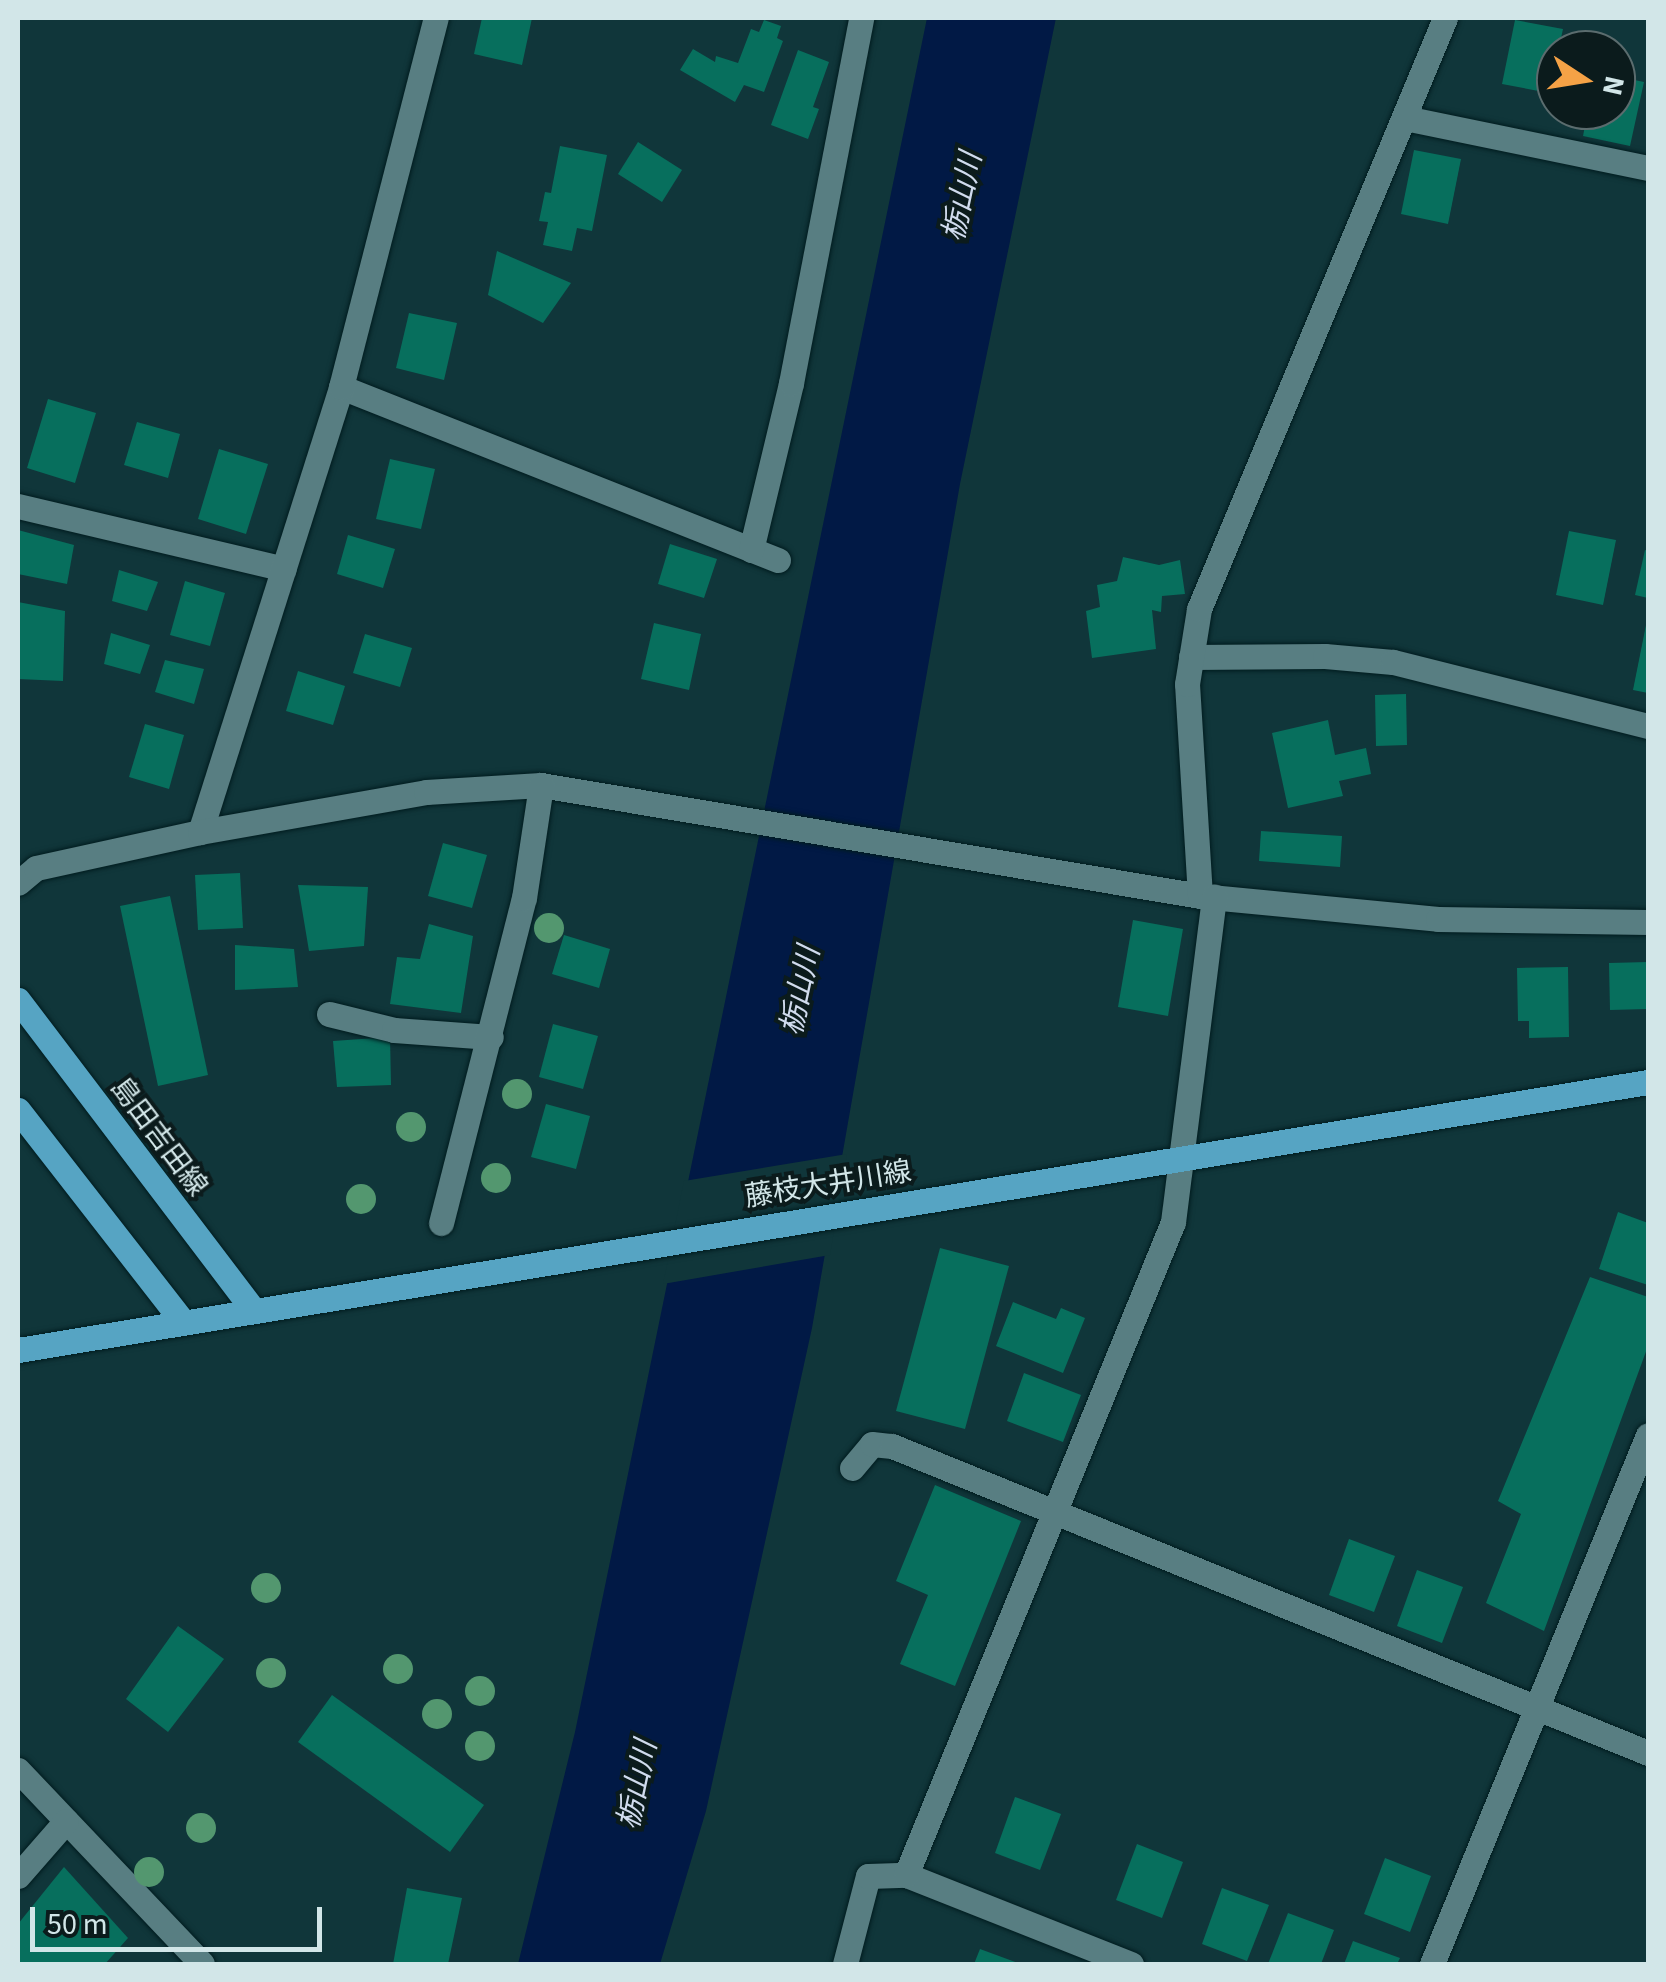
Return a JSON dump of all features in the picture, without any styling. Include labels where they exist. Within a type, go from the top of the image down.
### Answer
[{"type":"main road","name":"島田吉田線","points":[[18,1000],[252,1310]]},
{"type":"main road","name":"藤枝大井川線","points":[[18,1350],[629,1246],[1648,1082]]},
{"type":"main road","points":[[18,1110],[183,1322]]},
{"type":"street","points":[[200,832],[341,387],[436,18]]},
{"type":"street","points":[[751,550],[791,383],[861,18]]},
{"type":"street","points":[[906,1875],[1172,1222],[1207,897],[1186,684],[1199,609],[1446,18]]},
{"type":"street","points":[[1404,118],[1648,168]]},
{"type":"street","points":[[341,387],[778,560]]},
{"type":"street","points":[[18,506],[284,569]]},
{"type":"street","points":[[1191,657],[1325,656],[1393,662],[1648,726]]},
{"type":"street","points":[[441,1223],[524,898],[541,786]]},
{"type":"street","points":[[18,883],[36,868],[200,832],[426,792],[541,786],[1207,897],[1438,918],[1648,922]]},
{"type":"street","points":[[329,1014],[394,1030],[491,1038]]},
{"type":"street","points":[[1432,1964],[1534,1706],[1648,1435]]},
{"type":"street","points":[[852,1468],[872,1444],[892,1446],[1648,1754]]},
{"type":"street","points":[[18,1770],[202,1964]]},
{"type":"street","points":[[18,1876],[66,1821]]},
{"type":"street","points":[[845,1964],[868,1876],[906,1875],[1131,1964]]},
{"type":"water","name":"栃山川","points":[[927,18],[1056,18],[960,484],[812,1328],[706,1811],[660,1964],[518,1964],[575,1732]]},
{"type":"pier","points":[[847,1154],[830,1255],[663,1284],[684,1181]]},
{"type":"building","points":[[482,18],[532,18],[522,65],[474,54]]},
{"type":"building","points":[[764,20],[781,26],[777,38],[783,41],[764,92],[744,85],[735,102],[680,70],[693,49],[715,62],[716,56],[738,63],[751,29],[759,32]]},
{"type":"building","points":[[1515,20],[1563,29],[1536,30],[1536,91],[1502,84]]},
{"type":"building","points":[[798,50],[829,62],[813,107],[819,109],[808,139],[771,125]]},
{"type":"building","points":[[1636,80],[1644,82],[1636,119]]},
{"type":"building","points":[[1584,130],[1634,130],[1630,146],[1583,136]]},
{"type":"building","points":[[638,142],[682,170],[662,202],[618,174]]},
{"type":"building","points":[[560,146],[607,155],[592,231],[577,228],[572,251],[543,245],[548,222],[539,221],[545,192],[551,193]]},
{"type":"building","points":[[1414,150],[1461,159],[1448,224],[1401,214]]},
{"type":"building","points":[[497,251],[571,283],[543,323],[488,295]]},
{"type":"building","points":[[409,313],[457,323],[444,380],[396,368]]},
{"type":"building","points":[[48,399],[96,413],[75,483],[27,468]]},
{"type":"building","points":[[137,422],[180,434],[168,478],[124,465]]},
{"type":"building","points":[[219,449],[268,464],[246,534],[198,519]]},
{"type":"building","points":[[390,459],[435,469],[421,529],[376,519]]},
{"type":"building","points":[[18,530],[74,545],[67,584],[18,574]]},
{"type":"building","points":[[1569,531],[1616,540],[1603,605],[1556,595]]},
{"type":"building","points":[[348,535],[395,549],[383,588],[337,574]]},
{"type":"building","points":[[670,544],[717,559],[704,598],[658,584]]},
{"type":"building","points":[[1645,550],[1648,551],[1648,598],[1635,595]]},
{"type":"building","points":[[1123,557],[1159,565],[1180,560],[1185,594],[1162,596],[1161,612],[1152,610],[1156,649],[1092,658],[1086,611],[1100,607],[1097,585],[1117,581]]},
{"type":"building","points":[[119,570],[158,582],[147,611],[112,601]]},
{"type":"building","points":[[185,581],[225,593],[210,646],[170,635]]},
{"type":"building","points":[[18,602],[65,611],[63,681],[18,679]]},
{"type":"building","points":[[1648,620],[1648,693],[1633,690]]},
{"type":"building","points":[[654,623],[701,634],[689,690],[641,679]]},
{"type":"building","points":[[111,633],[150,645],[140,674],[104,664]]},
{"type":"building","points":[[365,634],[412,648],[400,687],[353,673]]},
{"type":"building","points":[[165,660],[204,669],[194,704],[155,692]]},
{"type":"building","points":[[298,671],[345,686],[333,725],[286,711]]},
{"type":"building","points":[[1406,694],[1407,745],[1376,746],[1375,695]]},
{"type":"building","points":[[1328,720],[1335,755],[1366,748],[1371,774],[1339,781],[1343,796],[1288,808],[1272,733]]},
{"type":"building","points":[[145,724],[184,735],[169,789],[129,777]]},
{"type":"building","points":[[1261,831],[1342,836],[1340,867],[1259,861]]},
{"type":"building","points":[[443,843],[487,855],[472,908],[428,896]]},
{"type":"building","points":[[240,873],[243,928],[198,930],[195,875]]},
{"type":"building","points":[[298,885],[368,887],[364,946],[309,951]]},
{"type":"building","points":[[170,896],[208,1075],[158,1086],[120,906]]},
{"type":"building","points":[[1133,920],[1183,929],[1168,1016],[1118,1007]]},
{"type":"building","points":[[429,924],[473,936],[461,1013],[390,1004],[397,957],[420,959]]},
{"type":"building","points":[[564,935],[610,949],[599,988],[552,974]]},
{"type":"building","points":[[235,945],[294,949],[298,987],[235,990]]},
{"type":"building","points":[[1648,962],[1648,1009],[1610,1010],[1609,963]]},
{"type":"building","points":[[1568,967],[1569,1037],[1529,1038],[1529,1021],[1518,1021],[1517,968]]},
{"type":"building","points":[[553,1024],[598,1036],[583,1089],[539,1077]]},
{"type":"building","points":[[390,1037],[391,1085],[337,1087],[333,1041]]},
{"type":"building","points":[[546,1104],[590,1116],[576,1169],[531,1157]]},
{"type":"building","points":[[1618,1212],[1648,1223],[1648,1285],[1599,1269]]},
{"type":"building","points":[[940,1248],[1009,1266],[965,1429],[896,1411]]},
{"type":"building","points":[[1590,1277],[1648,1297],[1648,1346],[1544,1631],[1486,1603],[1521,1514],[1498,1501]]},
{"type":"building","points":[[1013,1302],[1056,1319],[1061,1308],[1085,1318],[1063,1373],[996,1346]]},
{"type":"building","points":[[1024,1373],[1081,1395],[1063,1442],[1007,1421]]},
{"type":"building","points":[[935,1485],[1021,1521],[955,1686],[900,1664],[928,1595],[896,1581]]},
{"type":"building","points":[[1349,1539],[1395,1556],[1374,1612],[1329,1595]]},
{"type":"building","points":[[1417,1570],[1463,1587],[1442,1643],[1397,1626]]},
{"type":"building","points":[[178,1626],[224,1659],[168,1732],[126,1699]]},
{"type":"building","points":[[332,1695],[484,1805],[450,1852],[298,1742]]},
{"type":"building","points":[[1015,1797],[1061,1814],[1040,1870],[995,1853]]},
{"type":"building","points":[[1137,1844],[1183,1862],[1162,1918],[1116,1900]]},
{"type":"building","points":[[1385,1858],[1431,1876],[1410,1932],[1364,1914]]},
{"type":"building","points":[[64,1867],[128,1938],[105,1964],[18,1964],[18,1924]]},
{"type":"building","points":[[407,1888],[462,1898],[448,1964],[393,1964]]},
{"type":"building","points":[[1222,1888],[1269,1905],[1247,1961],[1202,1944]]},
{"type":"building","points":[[1288,1913],[1334,1930],[1321,1964],[1268,1964]]},
{"type":"building","points":[[1353,1941],[1400,1958],[1397,1964],[1344,1964]]},
{"type":"building","points":[[980,1949],[1021,1964],[974,1964]]}]
